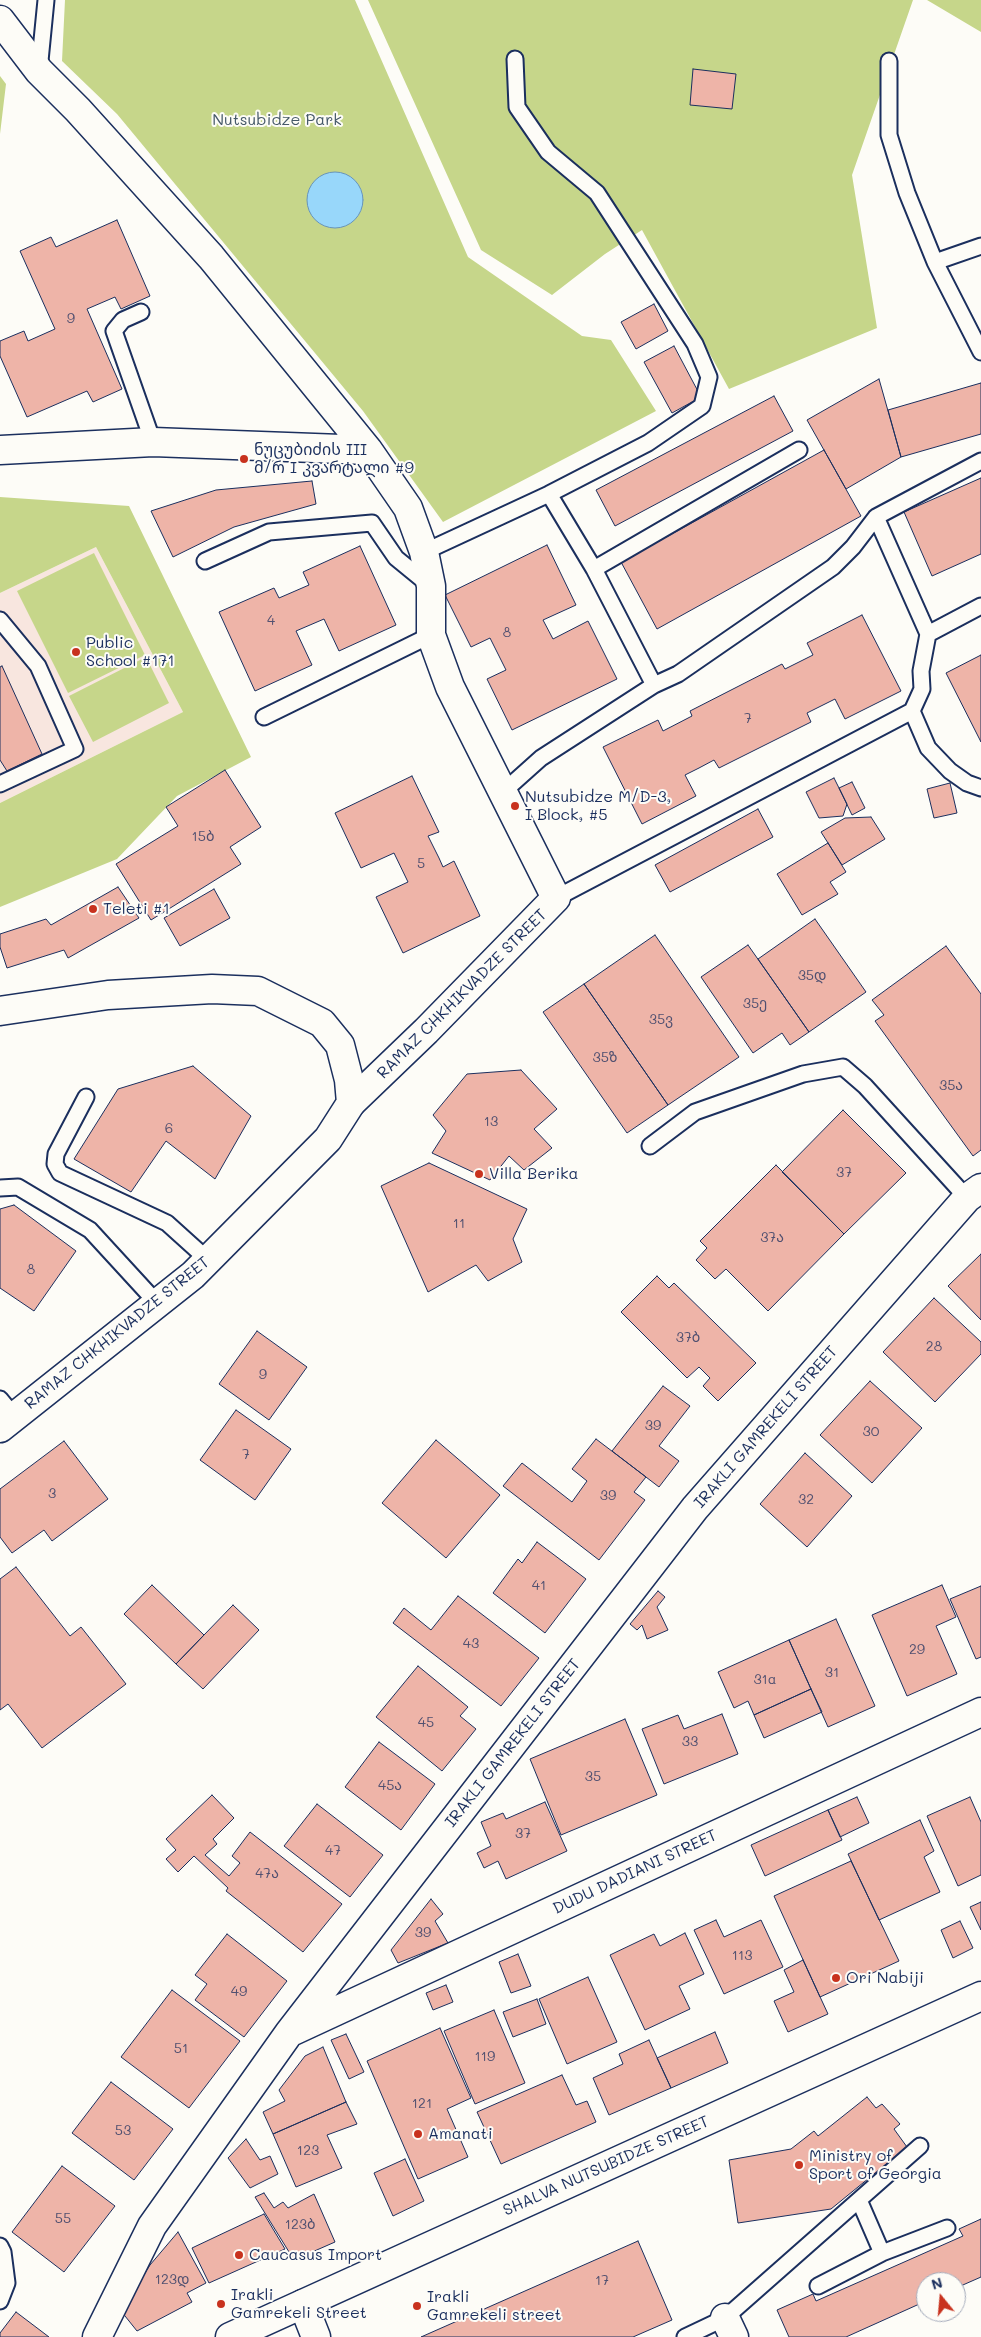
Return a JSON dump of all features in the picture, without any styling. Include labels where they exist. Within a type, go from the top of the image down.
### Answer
[{"type":"street","name":"RAMAZ CHKHIKVADZE STREET","points":[[0,20],[39,71],[78,110],[211,257],[368,450],[408,508],[424,552],[431,586],[431,635],[450,687],[556,898],[426,1031],[352,1103],[328,1138],[208,1260],[156,1303],[5,1414]]},
{"type":"street","points":[[0,450],[153,442],[368,450]]},
{"type":"street","points":[[0,1011],[108,995],[212,989],[258,991],[322,1023],[340,1045],[349,1080],[352,1103]]},
{"type":"street","name":"IRAKLI GAMREKELI STREET","points":[[97,2337],[152,2226],[289,2033],[695,1508],[974,1193]]},
{"type":"street","name":"DUDU DADIANI STREET","points":[[289,2033],[981,1712]]},
{"type":"street","name":"SHALVA NUTSUBIDZE STREET","points":[[230,2337],[981,1996]]},
{"type":"street","points":[[303,2304],[316,2337]]},
{"type":"lane","points":[[39,71],[46,0]]},
{"type":"lane","points":[[424,552],[549,494],[648,443],[702,406],[709,377],[695,344],[597,193],[548,152],[518,107],[514,59]]},
{"type":"lane","points":[[889,61],[889,135],[907,193],[935,262],[981,352]]},
{"type":"lane","points":[[935,262],[981,246]]},
{"type":"lane","points":[[141,312],[123,320],[114,331],[153,442]]},
{"type":"lane","points":[[594,569],[799,450]]},
{"type":"lane","points":[[503,792],[541,758],[654,685],[678,674],[833,567],[854,547],[876,517],[981,461]]},
{"type":"lane","points":[[549,494],[594,569],[654,685]]},
{"type":"lane","points":[[556,898],[912,711],[922,688],[921,671],[928,634],[876,517]]},
{"type":"lane","points":[[205,561],[269,532],[372,523],[396,558],[431,586]]},
{"type":"lane","points":[[928,634],[981,606]]},
{"type":"lane","points":[[0,620],[38,666],[75,749],[0,784]]},
{"type":"lane","points":[[264,717],[431,635]]},
{"type":"lane","points":[[912,711],[928,748],[950,770],[967,783],[981,788]]},
{"type":"lane","points":[[650,1146],[695,1112],[803,1074],[843,1067],[866,1086],[974,1193]]},
{"type":"lane","points":[[86,1097],[56,1154],[55,1164],[60,1173],[167,1223],[208,1260]]},
{"type":"lane","points":[[0,1188],[18,1187],[90,1230],[156,1303]]},
{"type":"lane","points":[[685,2337],[729,2327],[859,2200],[920,2146]]},
{"type":"lane","points":[[859,2200],[882,2253]]},
{"type":"lane","points":[[818,2286],[882,2253],[947,2228]]},
{"type":"lane","points":[[0,2246],[3,2252],[6,2283],[0,2301]]},
{"type":"shaded area","name":"Public School #171","points":[[96,547],[183,712],[0,803],[0,593]]},
{"type":"green space","name":"Nutsubidze Park","points":[[65,0],[355,0],[468,257],[582,336],[611,340],[656,411],[443,522],[363,411],[117,114],[62,61]]},
{"type":"green space","points":[[368,0],[913,0],[852,175],[877,328],[729,389],[642,230],[605,254],[552,295],[481,250]]},
{"type":"green space","points":[[927,0],[981,0],[981,32]]},
{"type":"green space","points":[[0,76],[6,84],[0,134]]},
{"type":"green space","points":[[0,497],[129,506],[251,757],[177,796],[117,859],[0,907],[0,803],[183,712],[96,547],[0,593]]},
{"type":"green space","points":[[94,553],[145,655],[68,693],[17,591]]},
{"type":"green space","points":[[146,657],[169,703],[93,742],[69,696]]},
{"type":"water","points":[[329,172],[341,172],[351,176],[359,184],[363,200],[359,216],[351,224],[341,228],[329,228],[319,224],[311,216],[307,206],[307,194],[311,184],[319,176]]},
{"type":"building","points":[[693,69],[736,74],[732,109],[690,105]]},
{"type":"building","points":[[117,220],[150,296],[121,309],[115,297],[87,309],[122,389],[93,402],[87,391],[27,417],[0,356],[0,341],[24,331],[28,341],[55,329],[20,251],[51,237],[56,247]]},
{"type":"building","points":[[654,304],[668,331],[636,349],[621,322]]},
{"type":"building","points":[[674,346],[701,397],[672,413],[644,362]]},
{"type":"building","points":[[879,379],[901,457],[846,489],[807,420]]},
{"type":"building","points":[[981,383],[981,434],[901,457],[888,410]]},
{"type":"building","points":[[774,396],[793,431],[615,526],[596,490]]},
{"type":"building","points":[[824,450],[861,516],[657,629],[621,562]]},
{"type":"building","points":[[981,478],[981,554],[932,576],[904,512]]},
{"type":"building","points":[[312,481],[316,504],[234,527],[173,557],[151,511],[216,490]]},
{"type":"building","points":[[547,545],[576,605],[543,620],[553,639],[588,621],[617,679],[512,730],[487,679],[506,670],[490,638],[471,647],[445,595]]},
{"type":"building","points":[[360,546],[396,625],[339,651],[324,619],[296,631],[312,665],[255,691],[219,612],[274,588],[279,598],[309,585],[303,572]]},
{"type":"building","points":[[862,615],[901,691],[845,719],[835,699],[807,713],[811,722],[719,768],[714,760],[685,775],[696,796],[642,824],[603,747],[658,720],[663,731],[692,716],[690,711],[782,664],[785,669],[813,655],[807,643]]},
{"type":"building","points":[[981,655],[981,742],[946,673]]},
{"type":"building","points":[[2,666],[42,754],[7,771],[0,760],[0,667]]},
{"type":"building","points":[[225,770],[261,827],[230,847],[241,864],[151,920],[116,864],[178,826],[166,807]]},
{"type":"building","points":[[412,776],[439,832],[428,836],[443,867],[454,861],[480,916],[403,953],[376,897],[408,882],[394,853],[361,868],[335,813]]},
{"type":"building","points":[[834,778],[847,804],[843,816],[819,818],[806,792]]},
{"type":"building","points":[[852,782],[865,808],[852,815],[839,788]]},
{"type":"building","points":[[950,783],[957,813],[934,818],[927,789]]},
{"type":"building","points":[[758,809],[773,837],[670,892],[655,865]]},
{"type":"building","points":[[871,817],[885,839],[842,865],[821,832],[845,818]]},
{"type":"building","points":[[828,843],[846,872],[830,882],[838,894],[802,915],[777,874]]},
{"type":"building","points":[[118,887],[139,918],[68,958],[64,950],[7,968],[0,947],[0,934],[46,919],[51,925]]},
{"type":"building","points":[[214,889],[230,918],[180,946],[164,918]]},
{"type":"building","points":[[815,919],[866,992],[809,1032],[758,959]]},
{"type":"building","points":[[655,935],[739,1057],[668,1105],[584,984]]},
{"type":"building","points":[[748,945],[809,1032],[790,1045],[782,1033],[753,1053],[701,977]]},
{"type":"building","points":[[946,946],[981,994],[981,1150],[973,1156],[875,1021],[884,1015],[872,1000]]},
{"type":"building","points":[[584,984],[668,1105],[627,1133],[543,1012]]},
{"type":"building","points":[[193,1066],[251,1116],[215,1179],[166,1141],[131,1192],[74,1159],[118,1089]]},
{"type":"building","points":[[521,1070],[557,1109],[534,1129],[552,1148],[524,1170],[509,1156],[490,1180],[432,1153],[446,1131],[433,1115],[467,1074]]},
{"type":"building","points":[[843,1110],[906,1173],[844,1234],[782,1172]]},
{"type":"building","points":[[429,1163],[527,1209],[513,1239],[522,1262],[488,1281],[476,1265],[428,1292],[381,1186]]},
{"type":"building","points":[[776,1165],[844,1234],[768,1311],[726,1269],[715,1279],[696,1260],[707,1248],[700,1241]]},
{"type":"building","points":[[14,1205],[76,1251],[34,1311],[0,1288],[0,1209]]},
{"type":"building","points":[[981,1254],[981,1320],[948,1286]]},
{"type":"building","points":[[657,1276],[669,1288],[674,1283],[756,1363],[718,1401],[703,1386],[710,1378],[699,1367],[687,1378],[621,1312]]},
{"type":"building","points":[[934,1298],[981,1342],[981,1354],[935,1402],[883,1352]]},
{"type":"building","points":[[257,1331],[307,1367],[269,1420],[219,1384]]},
{"type":"building","points":[[870,1381],[922,1428],[872,1483],[820,1435]]},
{"type":"building","points":[[663,1386],[690,1406],[659,1446],[679,1461],[659,1487],[612,1451]]},
{"type":"building","points":[[236,1410],[291,1449],[255,1500],[200,1460]]},
{"type":"building","points":[[596,1439],[646,1477],[634,1492],[645,1500],[599,1560],[503,1486],[522,1463],[572,1502],[587,1481],[572,1469]]},
{"type":"building","points":[[436,1440],[500,1495],[446,1558],[382,1503]]},
{"type":"building","points":[[64,1441],[108,1499],[52,1541],[44,1530],[12,1553],[0,1537],[0,1489]]},
{"type":"building","points":[[805,1453],[852,1496],[807,1547],[760,1504]]},
{"type":"building","points":[[537,1542],[586,1579],[545,1633],[493,1593],[518,1559],[522,1563]]},
{"type":"building","points":[[16,1567],[70,1636],[81,1627],[126,1684],[42,1748],[8,1704],[0,1710],[0,1579]]},
{"type":"building","points":[[152,1585],[204,1635],[176,1664],[124,1614]]},
{"type":"building","points":[[942,1585],[956,1617],[936,1626],[957,1674],[907,1696],[872,1615]]},
{"type":"building","points":[[981,1586],[981,1657],[976,1659],[950,1599]]},
{"type":"building","points":[[658,1591],[665,1597],[657,1607],[668,1630],[647,1639],[642,1625],[637,1630],[630,1624]]},
{"type":"building","points":[[458,1596],[539,1658],[501,1706],[393,1623],[404,1608],[431,1630]]},
{"type":"building","points":[[233,1605],[259,1630],[203,1689],[176,1664]]},
{"type":"building","points":[[836,1619],[875,1706],[828,1727],[789,1640]]},
{"type":"building","points":[[789,1640],[811,1689],[754,1715],[748,1701],[734,1708],[718,1672]]},
{"type":"building","points":[[418,1666],[468,1707],[460,1716],[476,1729],[442,1771],[376,1717]]},
{"type":"building","points":[[811,1689],[822,1712],[764,1738],[754,1715]]},
{"type":"building","points":[[722,1714],[738,1754],[664,1784],[642,1729],[678,1715],[684,1729]]},
{"type":"building","points":[[625,1719],[657,1795],[561,1835],[530,1759]]},
{"type":"building","points":[[379,1742],[435,1784],[401,1830],[345,1787]]},
{"type":"building","points":[[212,1795],[234,1818],[213,1839],[217,1844],[205,1855],[229,1876],[240,1863],[232,1856],[250,1832],[342,1904],[303,1952],[226,1891],[228,1888],[194,1856],[178,1872],[166,1859],[176,1850],[166,1839]]},
{"type":"building","points":[[857,1797],[869,1823],[840,1837],[828,1810]]},
{"type":"building","points":[[970,1797],[981,1822],[981,1875],[958,1886],[927,1816]]},
{"type":"building","points":[[545,1802],[567,1851],[506,1879],[498,1861],[484,1868],[477,1853],[491,1846],[481,1822],[503,1813],[506,1819]]},
{"type":"building","points":[[317,1804],[383,1855],[350,1897],[284,1846]]},
{"type":"building","points":[[828,1810],[842,1840],[765,1876],[751,1845]]},
{"type":"building","points":[[920,1820],[934,1851],[924,1857],[940,1892],[879,1920],[848,1854]]},
{"type":"building","points":[[851,1861],[899,1961],[820,1997],[774,1896]]},
{"type":"building","points":[[431,1899],[443,1914],[435,1921],[448,1943],[398,1963],[391,1950]]},
{"type":"building","points":[[981,1902],[981,1930],[970,1907]]},
{"type":"building","points":[[716,1920],[724,1937],[761,1920],[783,1967],[724,1994],[694,1930]]},
{"type":"building","points":[[960,1921],[973,1948],[953,1958],[941,1930]]},
{"type":"building","points":[[685,1933],[704,1974],[679,1986],[690,2009],[645,2030],[610,1955],[654,1934],[660,1946]]},
{"type":"building","points":[[227,1934],[287,1981],[244,2037],[195,2000],[207,1984],[195,1975]]},
{"type":"building","points":[[518,1954],[531,1986],[511,1993],[499,1962]]},
{"type":"building","points":[[803,1960],[828,2014],[788,2032],[774,2001],[794,1992],[784,1970]]},
{"type":"building","points":[[588,1977],[617,2042],[567,2064],[539,1999]]},
{"type":"building","points":[[446,1985],[453,2002],[433,2010],[426,1993]]},
{"type":"building","points":[[172,1990],[240,2041],[189,2108],[121,2057]]},
{"type":"building","points":[[537,1999],[546,2024],[513,2037],[503,2012]]},
{"type":"building","points":[[494,2010],[525,2083],[475,2104],[444,2031]]},
{"type":"building","points":[[440,2028],[471,2098],[447,2109],[468,2157],[418,2179],[367,2061]]},
{"type":"building","points":[[715,2032],[728,2063],[671,2088],[657,2058]]},
{"type":"building","points":[[346,2034],[364,2072],[349,2079],[331,2040]]},
{"type":"building","points":[[649,2040],[671,2088],[609,2115],[593,2078],[623,2064],[619,2054]]},
{"type":"building","points":[[323,2047],[346,2102],[273,2134],[263,2112],[285,2101],[279,2090],[305,2056]]},
{"type":"building","points":[[562,2075],[576,2105],[587,2101],[596,2122],[501,2164],[477,2112]]},
{"type":"building","points":[[111,2082],[173,2129],[134,2180],[72,2133]]},
{"type":"building","points":[[867,2097],[876,2108],[882,2104],[900,2124],[894,2129],[907,2147],[831,2209],[738,2223],[729,2160],[791,2149],[814,2131],[818,2136]]},
{"type":"building","points":[[346,2102],[357,2124],[327,2135],[342,2168],[296,2187],[273,2134]]},
{"type":"building","points":[[246,2139],[260,2160],[270,2156],[278,2174],[250,2188],[228,2158]]},
{"type":"building","points":[[405,2159],[424,2201],[393,2216],[374,2173]]},
{"type":"building","points":[[62,2166],[115,2206],[64,2272],[12,2232]]},
{"type":"building","points":[[264,2193],[274,2208],[283,2202],[288,2208],[314,2194],[335,2242],[294,2260],[255,2197]]},
{"type":"building","points":[[264,2214],[285,2249],[209,2283],[192,2248]]},
{"type":"building","points":[[981,2219],[981,2277],[966,2284],[966,2272],[916,2272],[916,2306],[846,2337],[789,2337],[777,2310],[813,2294],[816,2301],[963,2236],[959,2229]]},
{"type":"building","points":[[178,2232],[206,2283],[187,2293],[192,2302],[137,2331],[121,2311],[150,2265]]},
{"type":"building","points":[[638,2241],[672,2320],[633,2337],[421,2337]]},
{"type":"building","points":[[16,2312],[49,2337],[0,2337],[0,2333]]},
{"type":"place","name":"ნუცუბიძის III მ/რ I კვარტალი #9","points":[[244,459]]},
{"type":"place","name":"Public School #171","points":[[76,652]]},
{"type":"place","name":"Nutsubidze M/D-3, I Block, #5","points":[[515,806]]},
{"type":"place","name":"Teleti #1","points":[[93,909]]},
{"type":"place","name":"Villa Berika","points":[[479,1174]]},
{"type":"place","name":"Ori Nabiji","points":[[836,1978]]},
{"type":"place","name":"Amanati","points":[[418,2134]]},
{"type":"place","name":"Ministry of Sport of Georgia","points":[[799,2165]]},
{"type":"place","name":"Caucasus Import","points":[[239,2255]]},
{"type":"place","name":"Irakli Gamrekeli Street","points":[[221,2304]]},
{"type":"place","name":"Irakli Gamrekeli street","points":[[417,2306]]}]
